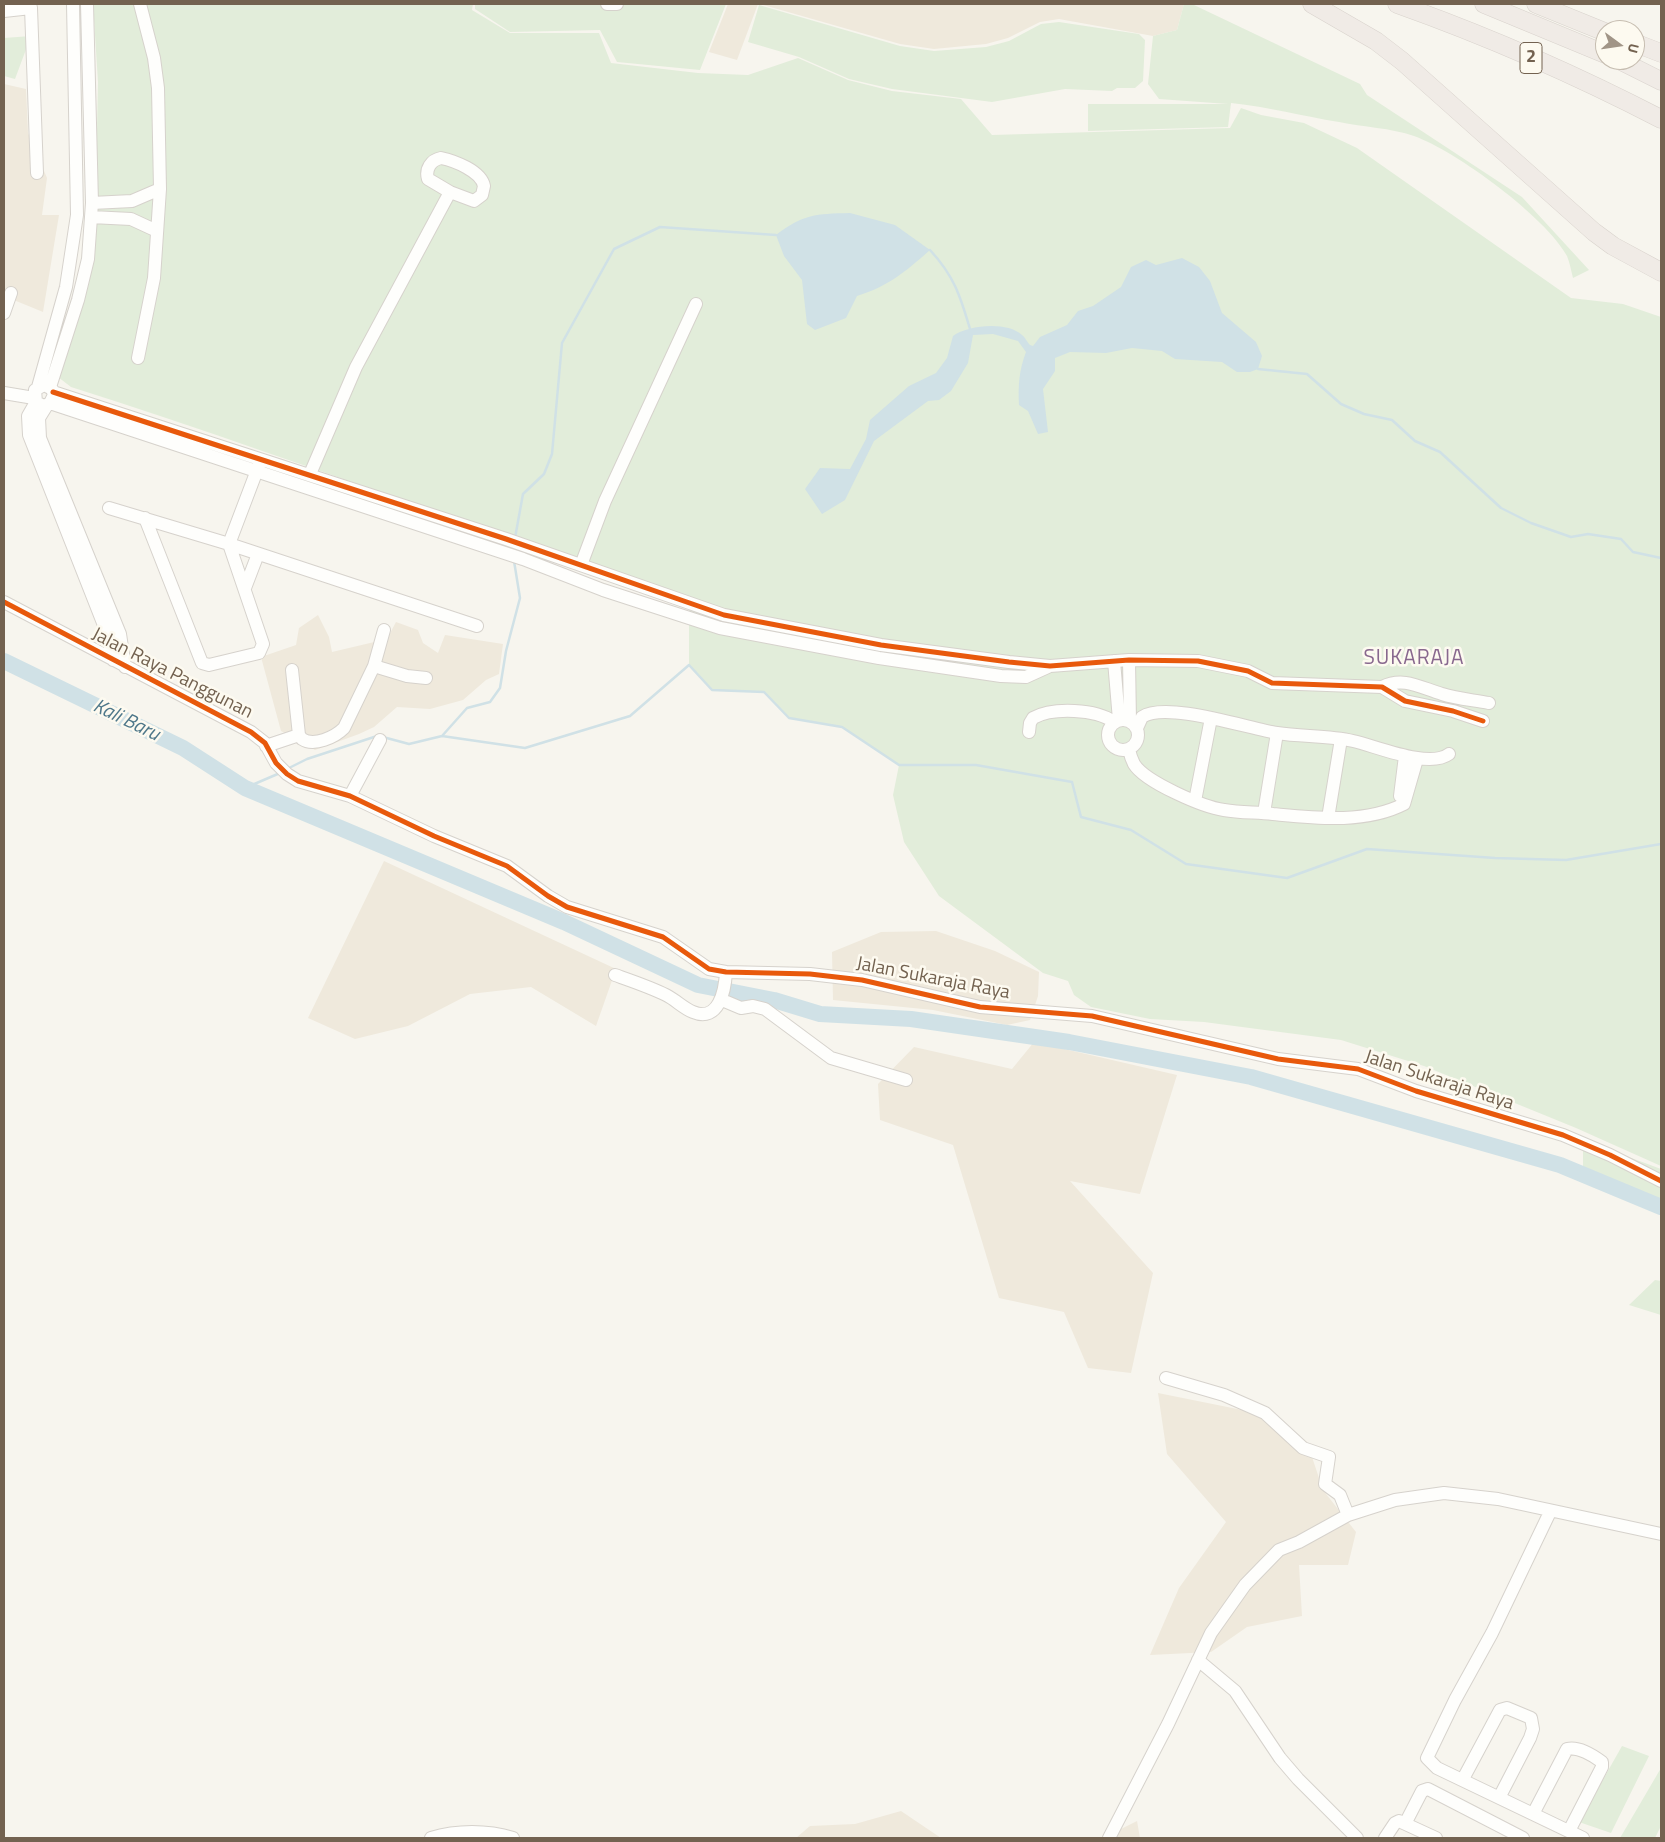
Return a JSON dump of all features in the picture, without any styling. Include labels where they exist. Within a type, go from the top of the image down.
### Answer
[{"type":"highway","points":[[1312,4],[1376,41],[1423,79],[1594,232],[1613,246],[1661,272]]},
{"type":"highway","name":"2","points":[[1397,4],[1576,77],[1661,119]]},
{"type":"highway","name":"2","points":[[1484,4],[1595,50]]},
{"type":"highway","points":[[1536,4],[1595,28]]},
{"type":"highway","points":[[1645,47],[1661,53]]},
{"type":"highway","points":[[1640,70],[1661,80]]},
{"type":"street","points":[[73,4],[77,215],[66,287],[39,418],[40,438],[107,633],[113,660]]},
{"type":"street","points":[[44,396],[78,300],[88,259],[92,203],[87,4]]},
{"type":"street","points":[[138,358],[154,278],[160,189],[158,88],[154,58],[140,4]]},
{"type":"street","points":[[607,4],[617,4]]},
{"type":"street","points":[[4,12],[31,6],[37,173]]},
{"type":"street","points":[[92,203],[140,199],[160,189]]},
{"type":"street","points":[[310,474],[356,367],[450,192]]},
{"type":"street","points":[[139,221],[140,199]]},
{"type":"street","points":[[91,217],[139,221],[157,231]]},
{"type":"street","points":[[4,312],[11,293]]},
{"type":"street","points":[[581,565],[613,483],[696,304]]},
{"type":"street","points":[[4,393],[44,396],[259,465],[618,594],[722,622],[978,659],[1050,666],[1164,659],[1221,664],[1248,671],[1272,683],[1382,686],[1402,681],[1442,694],[1489,703]]},
{"type":"street","points":[[259,465],[310,474],[528,546],[623,580],[722,622]]},
{"type":"street","points":[[145,518],[199,656],[206,665],[260,653],[263,644],[229,544],[259,465]]},
{"type":"street","points":[[109,508],[229,544],[476,626]]},
{"type":"street","points":[[68,520],[120,634],[125,667]]},
{"type":"street","points":[[245,588],[258,554]]},
{"type":"street","points":[[618,594],[623,580]]},
{"type":"street","name":"Jalan Raya Panggunan","points":[[4,602],[125,667],[247,729],[259,737],[276,763],[287,774],[298,781],[350,796],[434,836],[507,866]]},
{"type":"street","points":[[292,670],[299,735],[307,742],[313,742],[338,735],[344,728],[374,666],[384,630]]},
{"type":"street","points":[[1125,723],[1129,660]]},
{"type":"street","points":[[1114,661],[1125,723],[1138,740],[1129,750]]},
{"type":"street","points":[[374,666],[407,676],[426,678]]},
{"type":"street","points":[[1382,686],[1405,701],[1453,711],[1483,721]]},
{"type":"street","points":[[1129,750],[1116,749],[1108,740],[1107,733],[1125,723],[1155,711],[1211,718],[1277,733],[1341,739],[1411,757],[1443,758],[1449,754]]},
{"type":"street","points":[[1029,732],[1033,718],[1051,712],[1089,712],[1125,723]]},
{"type":"street","points":[[1195,801],[1211,718]]},
{"type":"street","points":[[1264,813],[1277,733]]},
{"type":"street","points":[[266,746],[299,735]]},
{"type":"street","points":[[1328,818],[1341,739]]},
{"type":"street","points":[[350,796],[380,740]]},
{"type":"street","points":[[1129,750],[1134,764],[1144,773],[1178,794],[1195,801],[1223,810],[1328,818],[1384,813],[1402,805],[1408,794],[1411,757]]},
{"type":"street","name":"Jalan Sukaraja Raya","points":[[507,866],[548,896],[567,907],[663,937],[699,964],[726,976],[842,977],[887,985],[980,1007],[1092,1016],[1278,1059],[1358,1069],[1416,1091],[1563,1135],[1631,1165],[1661,1181]]},
{"type":"street","points":[[615,975],[666,995],[695,1013],[711,1010],[722,998],[726,976]]},
{"type":"street","points":[[722,998],[741,1008],[753,1006],[765,1009],[831,1058],[906,1080]]},
{"type":"street","points":[[1166,1378],[1224,1394],[1254,1408],[1279,1424],[1303,1448],[1329,1457],[1324,1482],[1326,1486],[1340,1495],[1348,1515]]},
{"type":"street","points":[[1109,1838],[1168,1724],[1211,1633],[1231,1602],[1279,1550],[1299,1542],[1348,1515],[1395,1500],[1444,1493],[1498,1499],[1550,1512],[1661,1534]]},
{"type":"street","points":[[1550,1512],[1492,1633],[1455,1700],[1427,1758],[1436,1768],[1500,1796],[1583,1838]]},
{"type":"street","points":[[1198,1660],[1235,1691],[1280,1758],[1298,1780],[1357,1838]]},
{"type":"street","points":[[1463,1780],[1500,1710],[1507,1708],[1532,1718],[1533,1729],[1530,1738],[1500,1796]]},
{"type":"street","points":[[1533,1814],[1567,1749],[1577,1750],[1597,1758],[1602,1762],[1602,1767],[1569,1831]]},
{"type":"street","points":[[1406,1822],[1422,1791],[1428,1790],[1520,1838]]},
{"type":"street","points":[[1385,1838],[1395,1823],[1399,1821],[1406,1822],[1436,1838]]},
{"type":"street","points":[[431,1838],[467,1832],[503,1835],[514,1838]]},
{"type":"shaded area","points":[[728,4],[758,4],[737,60],[709,52]]},
{"type":"shaded area","points":[[760,4],[1184,4],[1177,30],[1153,36],[1059,19],[1040,22],[1008,38],[986,44],[934,49],[900,44]]},
{"type":"shaded area","points":[[4,84],[26,89],[28,133],[47,178],[42,215],[59,215],[43,312],[4,296]]},
{"type":"shaded area","points":[[850,213],[895,225],[930,250],[896,278],[878,288],[857,296],[846,318],[815,330],[807,324],[802,280],[784,256],[776,235],[794,223],[810,216]]},
{"type":"shaded area","points":[[1182,258],[1199,267],[1210,281],[1222,313],[1256,342],[1262,356],[1258,369],[1250,372],[1237,372],[1222,362],[1175,359],[1162,351],[1132,348],[1106,353],[1070,352],[1055,358],[1055,371],[1043,389],[1048,432],[1038,434],[1028,411],[1019,405],[1020,378],[1026,352],[1018,341],[993,334],[973,335],[968,363],[951,391],[939,400],[928,401],[874,441],[845,500],[822,514],[805,489],[820,468],[850,469],[866,439],[870,420],[909,386],[936,373],[947,358],[953,336],[977,327],[998,326],[1015,331],[1033,346],[1040,337],[1067,325],[1078,311],[1093,306],[1121,287],[1131,267],[1146,260],[1156,265]]},
{"type":"shaded area","points":[[318,615],[329,637],[332,652],[387,639],[396,622],[418,630],[423,643],[438,653],[445,635],[503,644],[499,674],[486,680],[463,700],[430,709],[397,707],[374,727],[315,750],[281,731],[261,657],[296,645],[299,628]]},
{"type":"shaded area","points":[[384,861],[616,969],[596,1026],[531,987],[470,994],[408,1026],[355,1039],[308,1018]]},
{"type":"shaded area","points":[[936,931],[995,951],[1039,972],[1038,996],[1030,1020],[1007,1025],[933,1010],[833,1000],[832,952],[881,932]]},
{"type":"shaded area","points":[[1034,1042],[1177,1075],[1140,1194],[1070,1181],[1153,1273],[1131,1373],[1088,1368],[1064,1312],[999,1298],[953,1145],[880,1120],[878,1084],[914,1047],[1012,1069]]},
{"type":"shaded area","points":[[1158,1393],[1277,1417],[1307,1442],[1323,1490],[1356,1532],[1348,1565],[1299,1565],[1302,1616],[1247,1627],[1211,1652],[1150,1655],[1179,1588],[1226,1522],[1167,1454]]},
{"type":"shaded area","points":[[901,1811],[941,1838],[796,1838],[810,1826],[855,1824]]},
{"type":"shaded area","points":[[1137,1821],[1140,1838],[1103,1838]]},
{"type":"green space","points":[[93,4],[473,4],[472,10],[510,33],[599,33],[611,63],[698,73],[748,75],[798,58],[848,80],[892,91],[961,99],[992,135],[1230,128],[1241,108],[1261,115],[1304,123],[1357,148],[1571,298],[1623,304],[1661,317],[1661,1166],[1576,1128],[1424,1066],[1341,1040],[1204,1022],[1150,1019],[1091,1007],[1074,995],[1068,981],[1043,973],[939,896],[904,842],[893,795],[899,765],[842,727],[789,718],[764,692],[712,690],[689,665],[689,598],[602,566],[484,528],[71,387],[58,377],[71,324],[96,174],[98,82]]},
{"type":"green space","points":[[475,4],[602,4],[606,8],[613,10],[621,9],[624,4],[726,4],[700,70],[617,62],[600,30],[510,32],[475,9]]},
{"type":"green space","points":[[1184,4],[1194,5],[1360,84],[1367,95],[1522,197],[1589,270],[1573,278],[1567,256],[1556,240],[1520,205],[1475,170],[1453,156],[1432,144],[1405,133],[1231,103],[1228,127],[1088,131],[1088,104],[1228,104],[1159,99],[1148,84],[1153,36],[1177,30]]},
{"type":"green space","points":[[759,5],[900,46],[934,51],[986,47],[1009,41],[1041,24],[1059,22],[1139,34],[1145,40],[1143,81],[1135,88],[1117,88],[1112,91],[1065,89],[992,102],[892,89],[849,79],[799,57],[748,42]]},
{"type":"green space","points":[[31,36],[15,79],[4,76],[4,38]]},
{"type":"green space","points":[[1583,1150],[1618,1153],[1661,1169],[1661,1202],[1583,1168]]},
{"type":"green space","points":[[1655,1280],[1661,1281],[1661,1315],[1629,1305]]},
{"type":"green space","points":[[1622,1746],[1649,1756],[1611,1833],[1579,1822]]},
{"type":"green space","points":[[1661,1768],[1661,1826],[1655,1838],[1620,1838]]},
{"type":"waterway","points":[[515,538],[523,494],[544,474],[552,454],[562,343],[614,249],[660,227],[776,235]]},
{"type":"waterway","points":[[930,250],[951,277],[970,329]]},
{"type":"waterway","points":[[1258,369],[1307,374],[1341,404],[1364,414],[1392,420],[1415,441],[1440,452],[1501,508],[1531,523],[1571,537],[1588,534],[1621,539],[1633,552],[1661,558]]},
{"type":"waterway","points":[[383,737],[409,744],[442,736],[467,708],[490,702],[500,688],[506,651],[520,598],[514,561]]},
{"type":"waterway","name":"Kali Baru","points":[[4,661],[183,748],[245,788],[564,922],[698,985],[774,1000],[820,1014],[911,1019],[1069,1042],[1251,1077],[1560,1165],[1661,1207]]},
{"type":"waterway","points":[[442,736],[525,748],[630,716],[689,665],[712,690],[764,692],[789,718],[842,727],[899,765],[976,765],[1072,782],[1081,817],[1131,830],[1186,864],[1287,878],[1367,849],[1495,858],[1566,860],[1661,844]]},
{"type":"waterway","points":[[287,769],[307,759],[377,736]]},
{"type":"waterway","points":[[245,788],[280,773]]},
{"type":"cycle path","points":[[53,392],[506,539],[724,615],[881,645],[1050,666],[1129,660],[1198,661],[1248,671],[1272,683],[1382,687],[1405,701],[1453,711],[1483,721]]},
{"type":"cycle path","points":[[4,602],[251,732],[265,743],[276,763],[287,774],[298,781],[350,796],[434,836],[507,866],[548,896],[567,907],[663,937],[709,969],[726,972],[810,974],[862,980],[980,1007],[1092,1016],[1278,1059],[1358,1069],[1416,1091],[1563,1135],[1610,1155],[1661,1181]]},
{"type":"district","name":"SUKARAJA","points":[[1414,659]]}]
